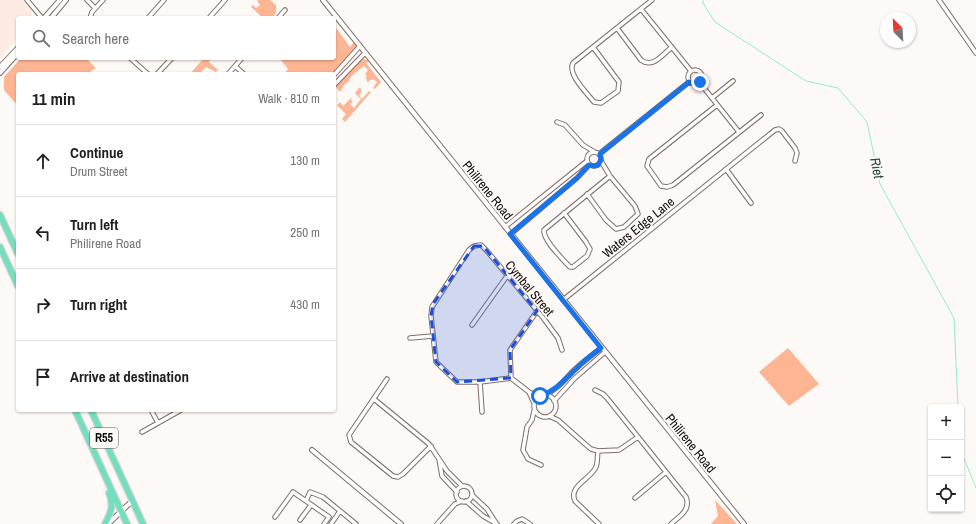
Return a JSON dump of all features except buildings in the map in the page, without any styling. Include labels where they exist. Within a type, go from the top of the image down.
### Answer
[{"type":"main road","points":[[0,215],[16,250]]},
{"type":"main road","points":[[0,247],[16,282]]},
{"type":"main road","name":"R55","points":[[76,412],[127,524]]},
{"type":"main road","name":"R55","points":[[92,412],[143,524]]},
{"type":"main road","points":[[98,461],[112,502],[110,514],[104,524]]},
{"type":"street","points":[[27,0],[41,16]]},
{"type":"street","points":[[45,16],[60,0]]},
{"type":"street","points":[[53,16],[66,0]]},
{"type":"street","points":[[87,0],[95,8]]},
{"type":"street","points":[[91,16],[95,8],[103,0]]},
{"type":"street","points":[[150,16],[164,0]]},
{"type":"street","points":[[211,16],[225,0]]},
{"type":"street","name":"Philirene Road","points":[[323,0],[336,16]]},
{"type":"street","points":[[593,47],[619,82],[618,91],[602,103],[594,102],[571,72],[573,63],[593,47],[641,9],[652,0]]},
{"type":"street","points":[[939,0],[976,53]]},
{"type":"street","points":[[641,9],[691,71]]},
{"type":"street","points":[[280,16],[285,10]]},
{"type":"street","name":"Philirene Road","points":[[336,16],[601,348],[744,524]]},
{"type":"street","points":[[617,28],[641,60],[647,63],[653,63],[672,47]]},
{"type":"street","points":[[336,73],[360,46]]},
{"type":"street","points":[[0,67],[16,50]]},
{"type":"street","points":[[336,83],[365,52]]},
{"type":"street","points":[[0,73],[16,55]]},
{"type":"street","points":[[132,60],[146,72]]},
{"type":"street","points":[[159,72],[170,60]]},
{"type":"street","points":[[230,72],[240,60]]},
{"type":"street","points":[[348,60],[353,65]]},
{"type":"street","points":[[235,66],[242,72]]},
{"type":"street","points":[[691,71],[696,70],[701,72],[702,78],[700,82]]},
{"type":"street","points":[[689,82],[688,76],[691,71]]},
{"type":"street","points":[[712,98],[733,81]]},
{"type":"street","points":[[689,82],[695,84],[700,82]]},
{"type":"street","points":[[600,154],[689,82]]},
{"type":"street","points":[[700,82],[739,132]]},
{"type":"street","points":[[717,105],[649,159],[647,166],[658,184],[664,187],[673,185],[761,115]]},
{"type":"street","points":[[557,122],[565,126],[583,145],[600,154]]},
{"type":"street","name":"Waters Edge Lane","points":[[563,300],[777,129],[782,131],[795,148],[797,153],[795,161]]},
{"type":"street","points":[[510,234],[577,178],[588,163],[583,145]]},
{"type":"street","points":[[587,155],[593,151]]},
{"type":"street","points":[[587,194],[611,226],[616,229],[624,227],[637,216],[638,212],[636,206],[607,172],[601,161],[600,154]]},
{"type":"street","points":[[598,165],[601,161]]},
{"type":"street","points":[[505,227],[588,163]]},
{"type":"street","points":[[588,163],[594,166],[598,165],[607,172]]},
{"type":"street","points":[[726,169],[751,203]]},
{"type":"street","points":[[564,213],[590,249],[587,256],[578,264],[570,267],[548,241],[544,233],[546,228],[564,213],[587,194],[610,176]]},
{"type":"street","points":[[528,208],[534,214]]},
{"type":"street","name":"Cymbal Street","points":[[433,336],[430,313],[433,304],[469,250],[476,245],[483,246],[537,311],[556,337],[562,350]]},
{"type":"street","points":[[472,325],[507,276]]},
{"type":"street","points":[[511,378],[510,350],[537,311]]},
{"type":"street","points":[[410,338],[433,336],[436,362],[454,381],[460,383],[480,382],[511,378],[529,392],[542,396],[548,396],[554,401],[558,420]]},
{"type":"street","points":[[534,403],[542,396],[557,388],[574,370],[601,348]]},
{"type":"street","points":[[554,401],[578,376],[605,352]]},
{"type":"street","points":[[574,370],[578,376]]},
{"type":"street","points":[[387,378],[349,435],[353,444],[393,476],[398,477],[403,474],[431,446]]},
{"type":"street","points":[[480,382],[482,412]]},
{"type":"street","points":[[595,390],[607,398],[686,497],[688,502],[686,510],[671,524]]},
{"type":"street","points":[[529,392],[534,403],[535,410],[532,420],[527,427],[524,453],[531,461],[541,465]]},
{"type":"street","points":[[374,399],[431,446],[446,470],[462,486],[470,488],[472,495],[482,504],[497,524]]},
{"type":"street","points":[[535,410],[541,417]]},
{"type":"street","points":[[549,416],[555,410]]},
{"type":"street","points":[[152,412],[158,423]]},
{"type":"street","points":[[142,432],[177,412]]},
{"type":"street","points":[[532,420],[549,416],[558,420],[588,446],[598,451],[619,450],[638,437]]},
{"type":"street","points":[[312,450],[404,524]]},
{"type":"street","points":[[598,451],[596,468],[575,490],[574,497],[575,501],[599,524]]},
{"type":"street","points":[[439,458],[441,474],[447,482],[464,501],[483,516],[497,524]]},
{"type":"street","points":[[634,498],[666,472]]},
{"type":"street","points":[[447,482],[452,476]]},
{"type":"street","points":[[455,504],[457,493],[459,488],[462,486]]},
{"type":"street","points":[[275,516],[293,492],[329,517],[324,524]]},
{"type":"street","points":[[306,501],[310,492],[323,497],[356,524]]},
{"type":"street","points":[[437,524],[455,504],[470,499],[472,495]]},
{"type":"street","points":[[108,524],[132,501]]},
{"type":"street","points":[[476,510],[482,504]]},
{"type":"street","points":[[300,520],[311,505]]},
{"type":"street","points":[[331,524],[340,511]]},
{"type":"street","points":[[396,519],[400,524]]},
{"type":"street","points":[[514,524],[523,519],[530,524]]},
{"type":"highlighted area","points":[[474,246],[483,246],[537,311],[510,350],[511,378],[457,382],[436,362],[431,316],[433,304]]},
{"type":"shaded area","points":[[0,0],[24,0],[32,10],[32,16],[16,16],[16,40],[0,58]]},
{"type":"shaded area","points":[[270,0],[276,5],[276,13],[274,16],[261,16],[251,7],[253,5],[256,8],[260,5],[257,1]]},
{"type":"shaded area","points":[[336,28],[350,47],[354,42],[356,45],[356,49],[334,72],[286,72],[288,69],[281,60],[336,60]]},
{"type":"shaded area","points":[[363,59],[369,61],[366,63],[381,82],[375,89],[373,88],[377,82],[373,79],[367,82],[367,76],[365,74],[368,70],[364,66],[349,79],[350,80],[344,85],[340,92],[336,85]]},
{"type":"shaded area","points":[[19,60],[88,60],[96,68],[90,72],[16,72],[16,104],[4,90],[4,77]]},
{"type":"shaded area","points":[[202,60],[210,60],[209,62],[218,70],[216,72],[206,67],[201,72],[192,72]]},
{"type":"shaded area","points":[[359,88],[362,89],[362,92],[359,95],[362,99],[369,91],[371,92],[345,122],[342,119],[346,114],[337,105],[340,102],[343,106],[352,97],[351,100],[353,102],[350,104],[354,108],[361,99],[355,93]]},
{"type":"shaded area","points":[[788,348],[819,384],[789,406],[759,372]]},
{"type":"shaded area","points":[[715,500],[737,524],[711,524],[718,516]]},
{"type":"waterway","name":"Riet","points":[[703,0],[703,3],[715,22],[806,81],[838,88],[867,122],[880,184],[954,318],[958,404]]},
{"type":"waterway","name":"Riet","points":[[964,458],[976,488]]},
{"type":"route","points":[[540,396],[552,392],[581,363],[601,348],[510,234],[577,178],[589,165],[598,165],[601,160],[600,154],[689,82],[692,84],[698,84],[700,82]]}]
